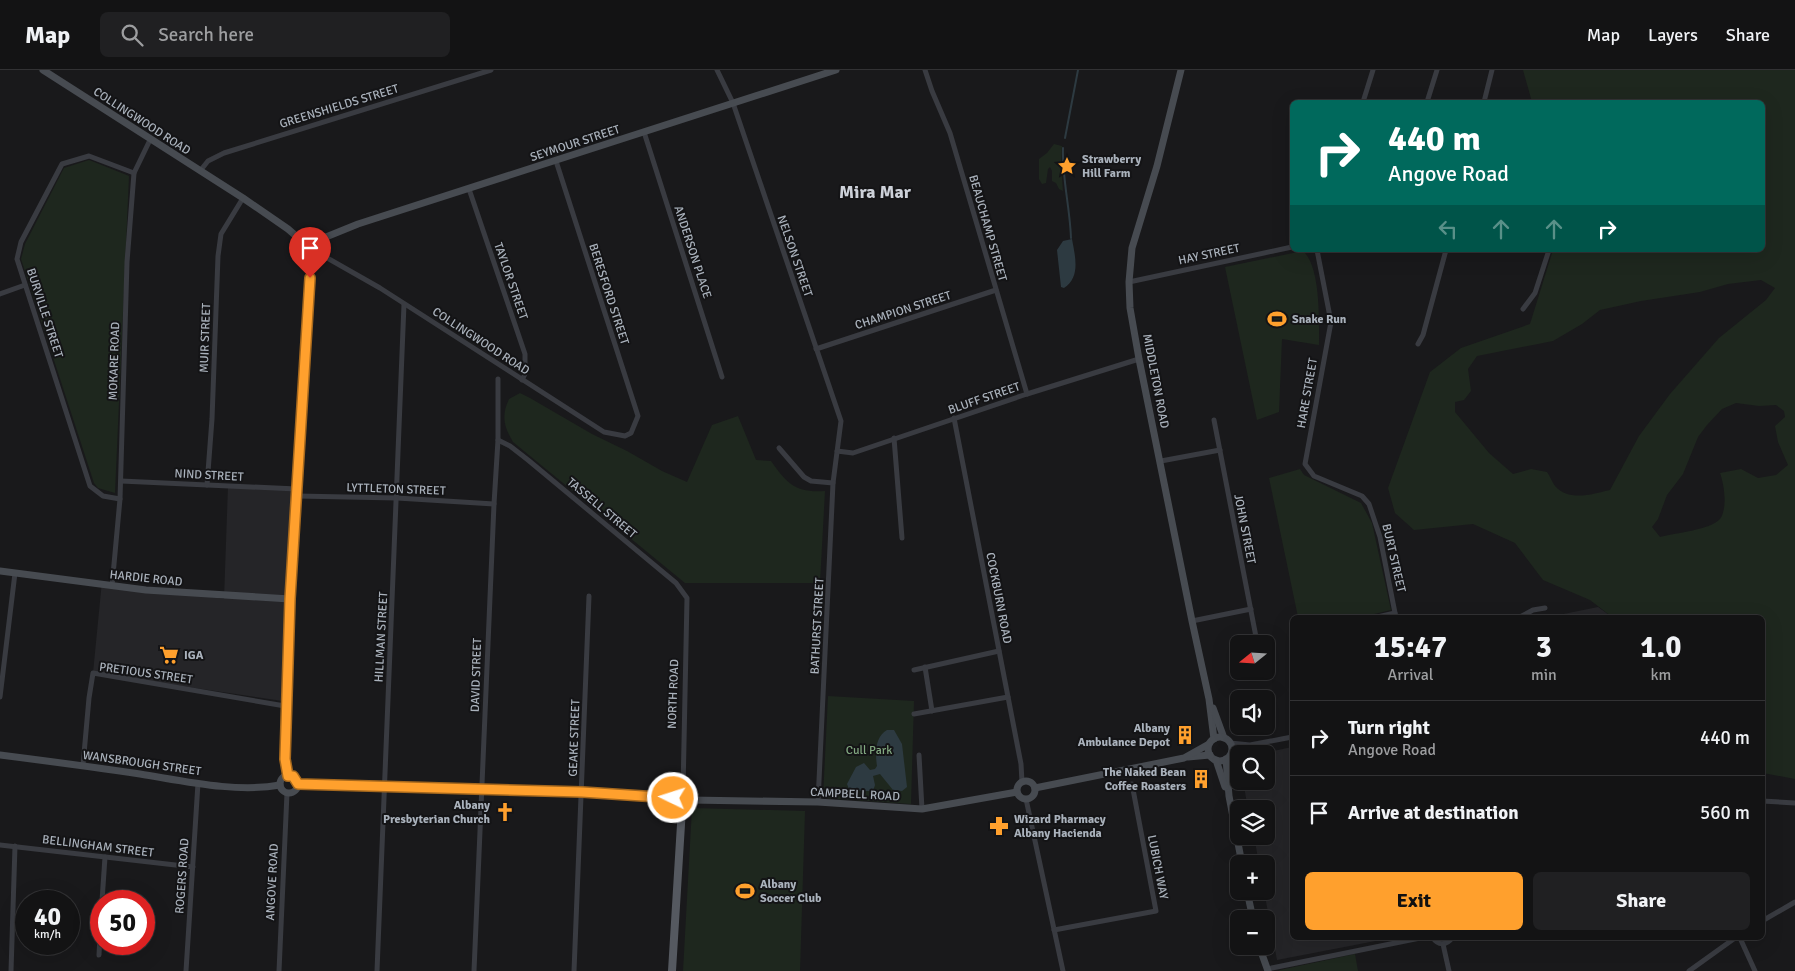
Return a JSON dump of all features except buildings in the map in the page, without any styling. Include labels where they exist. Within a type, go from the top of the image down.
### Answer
[{"type":"main road","name":"COLLINGWOOD ROAD","points":[[42,70],[243,198],[304,242]]},
{"type":"main road","name":"SEYMOUR STREET","points":[[321,239],[358,224],[836,70]]},
{"type":"main road","name":"MIDDLETON ROAD","points":[[1181,70],[1157,166],[1132,248],[1129,282],[1130,308],[1192,621],[1210,699],[1227,740],[1229,756]]},
{"type":"main road","points":[[315,236],[321,239],[325,246],[322,255],[317,258],[305,255],[302,249],[304,242],[308,237],[315,236]]},
{"type":"main road","points":[[288,776],[285,759],[285,706],[311,258]]},
{"type":"main road","name":"HARDIE ROAD","points":[[0,571],[172,593],[290,599]]},
{"type":"main road","name":"MIDDLETON ROAD","points":[[1210,699],[1213,758]]},
{"type":"main road","points":[[1184,758],[1211,742],[1227,740]]},
{"type":"main road","name":"WANSBROUGH STREET","points":[[0,755],[83,765],[198,783],[248,787],[265,787],[280,784]]},
{"type":"main road","points":[[1035,788],[1184,758],[1229,756],[1229,796],[1240,855]]},
{"type":"main road","points":[[1213,758],[1229,796]]},
{"type":"main road","points":[[293,776],[298,784],[295,791],[287,793],[282,790],[280,784],[282,778],[293,776]]},
{"type":"main road","points":[[1022,782],[1029,782],[1035,788],[1034,794],[1026,799],[1017,792],[1018,786],[1022,782]]},
{"type":"main road","points":[[298,784],[582,792],[673,798]]},
{"type":"main road","points":[[683,791],[688,794],[690,800],[688,806],[682,808],[674,804],[673,798],[676,792],[683,791]]},
{"type":"main road","name":"CAMPBELL ROAD","points":[[690,800],[818,802],[922,809],[1017,792]]},
{"type":"main road","points":[[672,971],[682,808]]},
{"type":"main road","points":[[1263,955],[1267,970]]},
{"type":"street","points":[[467,70],[468,77]]},
{"type":"street","name":"GREENSHIELDS STREET","points":[[200,171],[208,160],[224,152],[491,70]]},
{"type":"street","name":"NELSON STREET","points":[[717,70],[734,103],[841,421],[837,451]]},
{"type":"street","name":"BEAUCHAMP STREET","points":[[926,70],[932,91],[950,133],[1027,394]]},
{"type":"street","points":[[1363,100],[1374,70]]},
{"type":"street","points":[[1428,100],[1437,70]]},
{"type":"street","points":[[1484,100],[1492,70]]},
{"type":"street","name":"ANDERSON PLACE","points":[[644,132],[722,377]]},
{"type":"street","name":"MOKARE ROAD","points":[[112,586],[121,482],[127,262],[134,173],[150,140]]},
{"type":"street","name":"BURVILLE STREET","points":[[120,499],[103,496],[90,486],[17,258],[21,242],[62,164],[89,156],[134,173]]},
{"type":"street","name":"BERESFORD STREET","points":[[556,161],[638,416],[631,433]]},
{"type":"street","name":"TAYLOR STREET","points":[[469,189],[525,354],[525,374],[522,380]]},
{"type":"street","name":"MUIR STREET","points":[[207,485],[212,419],[218,256],[221,234],[243,198]]},
{"type":"street","name":"HAY STREET","points":[[1129,282],[1290,247]]},
{"type":"street","name":"HARE STREET","points":[[1317,252],[1331,322],[1305,464],[1314,476],[1362,496],[1369,504]]},
{"type":"street","points":[[1418,344],[1423,335],[1445,252]]},
{"type":"street","points":[[1523,308],[1535,293],[1548,252]]},
{"type":"street","name":"COLLINGWOOD ROAD","points":[[322,255],[380,288],[604,432],[626,436],[631,433]]},
{"type":"street","points":[[0,294],[25,285]]},
{"type":"street","name":"CHAMPION STREET","points":[[816,349],[996,290]]},
{"type":"street","name":"HILLMAN STREET","points":[[377,971],[404,304]]},
{"type":"street","name":"BLUFF STREET","points":[[837,451],[852,454],[954,418],[1139,359]]},
{"type":"street","name":"DAVID STREET","points":[[474,971],[498,440],[498,379]]},
{"type":"street","name":"COCKBURN ROAD","points":[[954,418],[1021,764],[1022,782]]},
{"type":"street","name":"JOHN STREET","points":[[1214,420],[1256,635]]},
{"type":"street","points":[[894,438],[902,538]]},
{"type":"street","name":"TASSELL STREET","points":[[498,440],[510,446],[528,460],[669,577],[687,598]]},
{"type":"street","points":[[780,448],[804,477],[811,481],[833,483]]},
{"type":"street","points":[[1161,461],[1220,450]]},
{"type":"street","name":"BATHURST STREET","points":[[818,802],[833,483],[837,451]]},
{"type":"street","name":"NIND STREET","points":[[121,482],[207,485],[297,493]]},
{"type":"street","name":"LYTTLETON STREET","points":[[297,493],[494,504]]},
{"type":"street","name":"BURT STREET","points":[[1369,504],[1380,537],[1396,615]]},
{"type":"street","points":[[0,697],[2,662],[15,573]]},
{"type":"street","name":"GEAKE STREET","points":[[574,971],[589,596]]},
{"type":"street","name":"NORTH ROAD","points":[[683,791],[687,598]]},
{"type":"street","points":[[1524,615],[1533,610],[1545,608]]},
{"type":"street","points":[[1192,621],[1251,609]]},
{"type":"street","points":[[914,670],[999,651]]},
{"type":"street","points":[[925,668],[932,711]]},
{"type":"street","name":"PRETIOUS STREET","points":[[83,765],[88,698],[93,673],[285,706]]},
{"type":"street","points":[[914,714],[1008,698]]},
{"type":"street","points":[[1227,740],[1250,745],[1290,737]]},
{"type":"street","points":[[919,755],[922,809]]},
{"type":"street","name":"ROGERS ROAD","points":[[186,971],[198,783]]},
{"type":"street","name":"LUBICH WAY","points":[[1054,930],[1156,911],[1132,784]]},
{"type":"street","name":"ANGOVE ROAD","points":[[279,971],[287,793]]},
{"type":"street","points":[[1026,799],[1063,971]]},
{"type":"street","points":[[1765,802],[1795,803]]},
{"type":"street","name":"BELLINGHAM STREET","points":[[0,845],[193,867]]},
{"type":"street","points":[[11,971],[15,846]]},
{"type":"street","points":[[103,890],[105,857]]},
{"type":"street","points":[[1765,919],[1795,902]]},
{"type":"street","points":[[1267,970],[1410,940]]},
{"type":"street","points":[[1436,940],[1443,944]]},
{"type":"street","points":[[1443,944],[1450,940]]},
{"type":"street","points":[[1688,971],[1732,940]]},
{"type":"street","points":[[1741,940],[1755,971]]},
{"type":"street","points":[[1443,944],[1449,971]]},
{"type":"shaded area","points":[[1072,239],[1076,266],[1073,278],[1064,288],[1061,287],[1057,250],[1063,241]]},
{"type":"shaded area","points":[[228,486],[297,489],[289,702],[93,673],[102,581],[224,599]]},
{"type":"shaded area","points":[[1598,607],[1609,615],[1559,615]]},
{"type":"shaded area","points":[[887,730],[894,730],[902,744],[907,787],[902,791],[893,790],[880,774],[873,776],[875,785],[873,791],[849,789],[847,784],[856,767],[864,763],[870,770],[875,769],[877,766],[876,751],[878,741]]},
{"type":"shaded area","points":[[1290,747],[1290,940],[1381,940],[1277,960],[1275,949],[1275,910],[1268,910],[1266,900],[1275,900],[1275,855],[1257,855],[1256,845],[1275,845],[1275,800],[1246,800],[1245,790],[1275,790],[1275,751]]},
{"type":"green space","points":[[1523,70],[1795,70],[1795,779],[1765,773],[1765,615],[1609,615],[1590,600],[1543,580],[1515,543],[1473,524],[1414,530],[1395,513],[1388,488],[1430,372],[1461,348],[1530,324],[1552,252],[1765,252],[1765,100],[1531,100]],"holes":[[[1761,280],[1775,288],[1766,300],[1719,338],[1670,394],[1639,436],[1610,490],[1581,496],[1567,494],[1555,486],[1547,472],[1531,469],[1513,474],[1489,453],[1455,412],[1455,402],[1464,400],[1471,391],[1468,369],[1477,356],[1553,341],[1582,324],[1600,310],[1641,301],[1700,292],[1728,284]],[[1736,403],[1759,406],[1776,405],[1784,411],[1785,417],[1775,426],[1778,442],[1788,465],[1776,475],[1758,478],[1741,469],[1720,473],[1725,503],[1720,519],[1709,526],[1660,537],[1652,527],[1658,519],[1667,495],[1683,474],[1698,437],[1707,425],[1722,409]]]},
{"type":"green space","points":[[1054,144],[1062,146],[1063,191],[1052,181],[1050,167],[1046,183],[1042,184],[1039,179],[1039,159]]},
{"type":"green space","points":[[89,160],[129,176],[115,493],[98,488],[94,483],[21,259],[25,244],[64,168]]},
{"type":"green space","name":"Snake Run","points":[[1304,252],[1309,259],[1316,281],[1319,309],[1319,345],[1282,339],[1279,412],[1257,420],[1225,267]]},
{"type":"green space","points":[[520,393],[592,434],[687,482],[712,425],[738,416],[756,460],[771,461],[787,481],[799,488],[825,491],[820,583],[685,583],[513,442],[507,431],[504,416],[509,399]]},
{"type":"green space","points":[[1300,469],[1304,475],[1361,503],[1372,523],[1391,610],[1370,615],[1298,615],[1269,478]]},
{"type":"green space","name":"Cull Park","points":[[828,696],[914,701],[911,804],[823,798]]},
{"type":"green space","name":"Albany Soccer Club","points":[[692,808],[805,811],[800,971],[683,971]]},
{"type":"green space","points":[[1355,954],[1358,971],[1279,971],[1280,970]]},
{"type":"waterway","points":[[1065,138],[1078,70]]},
{"type":"waterway","points":[[1063,148],[1071,238]]},
{"type":"place","name":"Strawberry Hill Farm","points":[[1067,166]]},
{"type":"place","name":"Snake Run","points":[[1277,319]]},
{"type":"place","name":"IGA","points":[[169,655]]},
{"type":"place","name":"Albany Ambulance Depot","points":[[1185,735]]},
{"type":"place","name":"The Naked Bean Coffee Roasters","points":[[1201,779]]},
{"type":"place","name":"Albany Presbyterian Church","points":[[505,812]]},
{"type":"place","name":"Wizard Pharmacy Albany Hacienda","points":[[999,826]]},
{"type":"place","name":"Albany Soccer Club","points":[[745,891]]},
{"type":"district","name":"Mira Mar","points":[[875,192]]},
{"type":"route","points":[[310,278],[285,706],[285,759],[288,776],[293,776],[298,784],[582,792],[673,798]]}]
